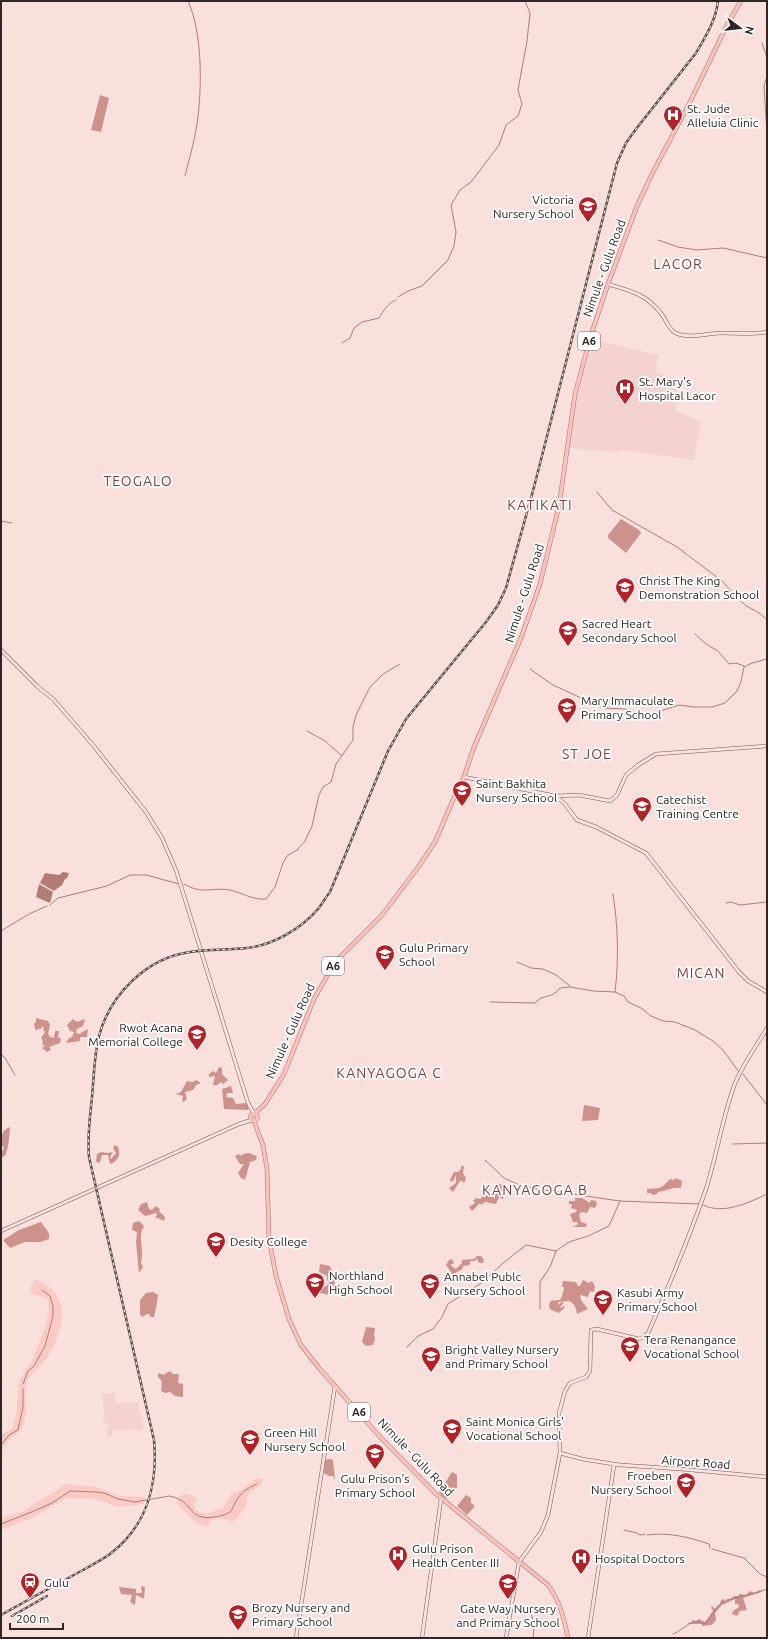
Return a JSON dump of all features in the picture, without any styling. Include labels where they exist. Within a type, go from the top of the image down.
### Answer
[{"type":"main road","name":"Nimule - Gulu Road","points":[[568,1638],[562,1612],[554,1593],[544,1581],[441,1499],[405,1464],[308,1355],[289,1319],[278,1284],[269,1239],[268,1169],[254,1117],[284,1074],[307,1014],[329,971],[340,955],[382,915],[419,866],[434,842],[464,777],[474,747],[520,638],[542,576],[559,506],[575,394],[591,335],[608,284],[637,206],[652,174],[699,85],[727,25],[741,1]]},
{"type":"street","points":[[608,284],[646,297],[664,316],[673,332],[695,336],[710,333],[749,334],[767,332]]},
{"type":"street","points":[[1,650],[37,686],[53,699],[146,812],[162,838],[176,870],[254,1117],[1,1231]]},
{"type":"street","points":[[464,777],[555,796],[581,795],[610,801],[617,795],[626,775],[638,765],[656,754],[767,746]]},
{"type":"street","points":[[555,796],[564,803],[577,820],[596,827],[646,853],[740,974],[748,981],[767,992]]},
{"type":"street","points":[[507,1638],[520,1561],[545,1526],[560,1453],[559,1411],[565,1391],[569,1384],[586,1377],[590,1371],[591,1330],[597,1329],[639,1338],[644,1337],[648,1333],[689,1238],[711,1173],[734,1086],[755,1046],[767,1028]]},
{"type":"street","points":[[296,1638],[335,1386]]},
{"type":"street","name":"Airport Road","points":[[560,1453],[614,1465],[767,1477]]},
{"type":"street","points":[[588,1638],[614,1465]]},
{"type":"street","points":[[422,1638],[441,1499]]},
{"type":"shaded area","points":[[100,95],[109,98],[101,132],[91,130]]},
{"type":"shaded area","name":"St. Mary's Hospital Lacor","points":[[594,340],[659,355],[655,373],[678,379],[676,411],[701,422],[694,460],[622,450],[616,452],[569,448],[575,399]]},
{"type":"shaded area","points":[[621,519],[639,530],[641,533],[626,553],[608,538],[608,535]]},
{"type":"shaded area","points":[[63,872],[69,873],[67,878],[62,885],[54,891],[40,883],[45,873],[59,875]]},
{"type":"shaded area","points":[[39,884],[53,892],[50,903],[36,897]]},
{"type":"shaded area","points":[[36,1018],[48,1021],[50,1025],[48,1034],[50,1037],[54,1038],[55,1031],[59,1031],[58,1037],[61,1039],[60,1043],[49,1047],[51,1050],[47,1052],[42,1048],[45,1046],[42,1044],[43,1041],[41,1038],[45,1032],[43,1030],[44,1028],[42,1026],[41,1029],[36,1031],[34,1024],[36,1022]]},
{"type":"shaded area","points":[[73,1019],[77,1022],[85,1019],[83,1026],[77,1029],[76,1033],[80,1034],[88,1029],[87,1037],[80,1037],[80,1041],[66,1043],[69,1038],[72,1037],[74,1032],[70,1031],[67,1025]]},
{"type":"shaded area","points":[[219,1067],[222,1068],[222,1074],[228,1080],[223,1084],[221,1082],[217,1085],[213,1085],[215,1076],[209,1077],[209,1074],[213,1071],[216,1073]]},
{"type":"shaded area","points":[[196,1080],[201,1083],[196,1085],[193,1090],[185,1092],[187,1099],[182,1102],[183,1096],[176,1094],[181,1092],[187,1081],[193,1082]]},
{"type":"shaded area","points":[[231,1086],[233,1093],[227,1093],[226,1097],[233,1098],[236,1104],[248,1104],[248,1110],[224,1109],[222,1089]]},
{"type":"shaded area","points":[[584,1105],[600,1108],[598,1120],[582,1121]]},
{"type":"shaded area","points":[[10,1127],[7,1150],[5,1156],[2,1157],[1,1153],[4,1148],[1,1144],[2,1136],[5,1130]]},
{"type":"shaded area","points":[[115,1145],[118,1147],[119,1153],[115,1162],[110,1164],[108,1155],[102,1155],[100,1162],[98,1163],[96,1161],[97,1154],[101,1152],[113,1152],[110,1157],[111,1159],[116,1153],[113,1148]]},
{"type":"shaded area","points":[[249,1153],[257,1156],[256,1160],[250,1162],[245,1180],[241,1178],[238,1173],[244,1164],[240,1164],[235,1156],[239,1154],[241,1156]]},
{"type":"shaded area","points":[[461,1166],[464,1166],[463,1173],[466,1178],[464,1183],[460,1181],[453,1192],[449,1188],[456,1183],[456,1177],[455,1176],[454,1180],[451,1182],[450,1180],[454,1172],[458,1172],[461,1169]]},
{"type":"shaded area","points":[[676,1178],[682,1181],[681,1188],[658,1192],[657,1194],[652,1195],[651,1193],[647,1193],[647,1189],[660,1187],[665,1185],[670,1179],[674,1180]]},
{"type":"shaded area","points":[[497,1183],[505,1186],[503,1199],[499,1197],[496,1204],[485,1202],[481,1205],[480,1203],[472,1211],[469,1207],[475,1203],[473,1201],[476,1198],[480,1199],[482,1197],[481,1194],[492,1196],[495,1199],[494,1194],[501,1193],[496,1187]]},
{"type":"shaded area","points":[[575,1198],[582,1198],[590,1203],[591,1200],[596,1201],[597,1204],[595,1208],[590,1207],[587,1213],[581,1212],[579,1215],[581,1222],[587,1224],[586,1227],[573,1227],[577,1225],[578,1222],[573,1222],[570,1214],[576,1212],[577,1210],[571,1208],[572,1204],[569,1204],[569,1201],[575,1201]]},
{"type":"shaded area","points":[[147,1202],[149,1209],[152,1210],[156,1206],[160,1209],[159,1211],[165,1217],[164,1221],[155,1217],[157,1215],[156,1213],[145,1216],[138,1210],[141,1204]]},
{"type":"shaded area","points":[[139,1221],[144,1228],[142,1229],[141,1237],[141,1263],[143,1267],[139,1273],[136,1242],[137,1232],[132,1230],[133,1223]]},
{"type":"shaded area","points":[[41,1222],[49,1233],[49,1239],[40,1242],[25,1242],[10,1248],[3,1240],[19,1230]]},
{"type":"shaded area","points":[[477,1256],[481,1256],[484,1260],[483,1263],[478,1262],[478,1259],[470,1261],[470,1265],[463,1266],[462,1269],[451,1276],[451,1272],[446,1265],[449,1260],[452,1259],[454,1263],[451,1264],[451,1266],[456,1269],[462,1263],[462,1260],[474,1259]]},
{"type":"shaded area","points":[[320,1264],[330,1266],[332,1271],[337,1274],[333,1290],[329,1295],[321,1293],[317,1294],[311,1291],[311,1280],[317,1277],[318,1283],[325,1287],[330,1283],[327,1280],[327,1276],[319,1272]]},
{"type":"shaded area","points":[[35,1279],[48,1286],[56,1295],[61,1305],[62,1317],[60,1329],[50,1353],[43,1363],[30,1376],[27,1382],[25,1390],[26,1414],[23,1424],[19,1432],[9,1440],[5,1446],[1,1461],[1,1435],[12,1429],[16,1416],[19,1383],[25,1370],[32,1361],[46,1324],[49,1308],[48,1299],[30,1293],[31,1285]]},
{"type":"shaded area","points":[[583,1280],[589,1283],[592,1281],[595,1286],[594,1292],[590,1291],[588,1297],[580,1295],[581,1300],[588,1309],[577,1314],[575,1306],[570,1301],[558,1302],[558,1305],[561,1302],[564,1303],[560,1307],[561,1308],[564,1306],[565,1307],[559,1313],[551,1310],[549,1307],[550,1301],[560,1300],[564,1288],[562,1287],[563,1281],[576,1282],[578,1286],[580,1286]]},
{"type":"shaded area","points":[[153,1292],[158,1295],[154,1317],[147,1314],[143,1317],[140,1315],[140,1300],[146,1293]]},
{"type":"shaded area","points":[[366,1327],[375,1328],[375,1339],[373,1345],[366,1346],[362,1342]]},
{"type":"shaded area","points":[[170,1371],[173,1374],[179,1374],[178,1383],[183,1384],[183,1397],[175,1396],[170,1392],[165,1393],[161,1391],[162,1383],[158,1377],[158,1374],[163,1375]]},
{"type":"shaded area","points":[[102,1393],[115,1393],[115,1403],[138,1403],[144,1430],[113,1431],[111,1437],[108,1437],[108,1434],[106,1433],[110,1424],[103,1422],[104,1410]]},
{"type":"shaded area","points":[[325,1460],[333,1460],[335,1480],[333,1476],[329,1476],[324,1473]]},
{"type":"shaded area","points":[[452,1472],[457,1475],[457,1487],[447,1499],[439,1492]]},
{"type":"shaded area","points":[[257,1478],[263,1479],[262,1484],[248,1494],[246,1507],[233,1522],[219,1518],[212,1519],[208,1526],[197,1524],[176,1503],[180,1495],[188,1494],[197,1499],[194,1506],[195,1510],[205,1514],[223,1508],[231,1494],[241,1490]]},
{"type":"shaded area","points":[[66,1484],[96,1487],[120,1496],[145,1497],[143,1504],[118,1507],[94,1499],[66,1498],[34,1517],[1,1530],[1,1518],[22,1512]]},
{"type":"shaded area","points":[[466,1495],[471,1498],[471,1503],[475,1506],[467,1515],[457,1506]]},
{"type":"shaded area","points":[[141,1586],[145,1587],[144,1599],[136,1595],[135,1605],[130,1602],[132,1595],[121,1594],[119,1587],[136,1589],[136,1593],[142,1593]]},
{"type":"shaded area","points":[[760,1590],[762,1592],[743,1598],[747,1610],[740,1611],[737,1616],[732,1614],[733,1611],[739,1607],[738,1604],[735,1604],[735,1599],[722,1605],[715,1613],[716,1620],[712,1625],[702,1626],[702,1624],[688,1624],[692,1622],[692,1620],[696,1621],[699,1619],[705,1622],[713,1611],[711,1607],[712,1606],[715,1609],[720,1604],[721,1600],[724,1599],[726,1602],[727,1599],[734,1596],[739,1596],[739,1594],[746,1595],[750,1591],[754,1593]]},
{"type":"waterway","points":[[185,176],[196,131],[200,88],[200,57],[196,27],[193,13],[188,1]]},
{"type":"waterway","points":[[398,297],[408,291],[422,286],[448,260],[454,246],[456,232],[451,205],[460,190],[471,182],[499,145],[506,125],[518,116],[522,104],[518,90],[527,41],[530,13],[525,1]]},
{"type":"waterway","points":[[762,43],[767,58]]},
{"type":"waterway","points":[[767,76],[764,86],[767,134]]},
{"type":"waterway","points":[[658,240],[678,247],[697,250],[723,248],[767,258]]},
{"type":"waterway","points":[[342,343],[350,338],[354,328],[362,322],[379,318],[384,310],[396,300]]},
{"type":"waterway","points":[[597,492],[612,510],[677,547],[722,581],[733,593],[732,596],[767,620]]},
{"type":"waterway","points":[[1,521],[12,523]]},
{"type":"waterway","points":[[695,634],[706,644],[718,651],[729,664],[736,663],[744,666]]},
{"type":"waterway","points":[[530,669],[553,685],[603,708],[625,709],[639,714],[651,714],[679,705],[712,707],[725,703],[737,691],[741,682],[744,667],[767,659]]},
{"type":"waterway","points":[[184,884],[196,889],[223,889],[252,897],[266,899],[275,887],[283,863],[287,856],[297,850],[305,841],[312,826],[319,795],[323,787],[331,782],[336,764],[353,740],[353,727],[356,715],[370,687],[383,674],[400,664]]},
{"type":"waterway","points":[[307,731],[325,741],[342,756]]},
{"type":"waterway","points":[[50,905],[58,898],[107,886],[130,875],[146,875],[179,884]]},
{"type":"waterway","points":[[613,894],[617,943],[615,992]]},
{"type":"waterway","points":[[726,903],[731,902],[740,905],[767,902]]},
{"type":"waterway","points":[[1,931],[29,914],[47,906]]},
{"type":"waterway","points":[[517,962],[531,968],[543,969],[556,975],[570,986]]},
{"type":"waterway","points":[[490,1002],[535,1003],[541,998],[557,992],[560,988],[570,987],[593,991],[615,992],[624,996],[628,1002],[641,1008],[651,1016],[663,1021],[675,1022],[695,1030],[713,1041],[723,1050],[739,1072]]},
{"type":"waterway","points":[[1,1054],[15,1075]]},
{"type":"waterway","points":[[743,1074],[767,1105]]},
{"type":"waterway","points":[[733,1144],[767,1143]]},
{"type":"waterway","points":[[485,1160],[504,1178],[524,1187],[620,1201],[699,1204]]},
{"type":"waterway","points":[[703,1205],[719,1209],[735,1207],[767,1194]]},
{"type":"waterway","points":[[540,1309],[540,1282],[550,1267],[556,1251],[569,1242],[588,1236],[609,1226],[620,1201]]},
{"type":"waterway","points":[[407,1347],[418,1336],[433,1329],[442,1317],[448,1304],[483,1282],[502,1264],[526,1245],[556,1251]]},
{"type":"waterway","points":[[23,1384],[28,1371],[34,1366],[45,1346],[53,1316],[53,1306],[50,1296],[42,1290]]},
{"type":"waterway","points":[[1,1445],[9,1435],[18,1430],[23,1407],[23,1389]]},
{"type":"waterway","points":[[1,1524],[52,1503],[70,1491],[104,1493],[118,1499],[135,1502],[169,1496],[181,1500],[197,1515],[205,1518],[216,1517],[230,1512],[240,1495],[257,1484]]},
{"type":"waterway","points":[[624,1530],[640,1535],[645,1534]]},
{"type":"waterway","points":[[647,1535],[663,1534],[686,1537],[709,1544],[710,1548]]},
{"type":"waterway","points":[[712,1549],[744,1558],[760,1574],[767,1577]]},
{"type":"waterway","points":[[673,1634],[688,1624],[696,1622],[705,1624],[718,1606],[728,1600],[767,1589]]},
{"type":"waterway","points":[[531,1613],[534,1624]]},
{"type":"waterway","points":[[533,1638],[534,1628]]},
{"type":"railway","points":[[1,1615],[110,1554],[123,1543],[133,1531],[141,1517],[152,1488],[155,1456],[154,1440],[89,1157],[88,1142],[95,1059],[97,1044],[104,1021],[121,993],[132,981],[145,970],[159,962],[190,952],[247,948],[276,940],[295,929],[311,916],[330,892],[388,751],[406,719],[486,622],[498,605],[506,588],[534,487],[617,163],[626,143],[636,129],[696,53],[713,21],[718,1]]},
{"type":"railway","points":[[12,1616],[47,1596]]},
{"type":"place","name":"St. Jude Alleluia Clinic","points":[[673,132]]},
{"type":"place","name":"Victoria Nursery School","points":[[588,223]]},
{"type":"place","name":"St. Mary's Hospital Lacor","points":[[625,405]]},
{"type":"place","name":"Christ The King Demonstration School","points":[[625,604]]},
{"type":"place","name":"Sacred Heart Secondary School","points":[[568,647]]},
{"type":"place","name":"Mary Immaculate Primary School","points":[[567,724]]},
{"type":"place","name":"Saint Bakhita Nursery School","points":[[462,807]]},
{"type":"place","name":"Catechist Training Centre","points":[[642,823]]},
{"type":"place","name":"Gulu Primary School","points":[[385,971]]},
{"type":"place","name":"Rwot Acana Memorial College","points":[[197,1051]]},
{"type":"place","name":"Desity College","points":[[216,1258]]},
{"type":"place","name":"Northland High School","points":[[315,1299]]},
{"type":"place","name":"Annabel Publc Nursery School","points":[[430,1300]]},
{"type":"place","name":"Kasubi Army Primary School","points":[[603,1316]]},
{"type":"place","name":"Tera Renangance Vocational School","points":[[630,1363]]},
{"type":"place","name":"Bright Valley Nursery and Primary School","points":[[431,1373]]},
{"type":"place","name":"Saint Monica Girls' Vocational School","points":[[452,1445]]},
{"type":"place","name":"Green Hill Nursery School","points":[[250,1456]]},
{"type":"place","name":"Gulu Prison's Primary School","points":[[375,1470]]},
{"type":"place","name":"Froeben Nursery School","points":[[686,1499]]},
{"type":"place","name":"Gulu Prison Health Center III","points":[[398,1572]]},
{"type":"place","name":"Hospital Doctors","points":[[581,1575]]},
{"type":"place","name":"Gulu","points":[[30,1599]]},
{"type":"place","name":"Gate Way Nursery and Primary School","points":[[508,1600]]},
{"type":"place","name":"Brozy Nursery and Primary School","points":[[238,1631]]},
{"type":"district","name":"LACOR","points":[[678,264]]},
{"type":"district","name":"TEOGALO","points":[[138,481]]},
{"type":"district","name":"KATIKATI","points":[[540,505]]},
{"type":"district","name":"ST JOE","points":[[587,754]]},
{"type":"district","name":"MICAN","points":[[701,973]]},
{"type":"district","name":"KANYAGOGA C","points":[[389,1073]]},
{"type":"district","name":"KANYAGOGA B","points":[[535,1190]]}]
